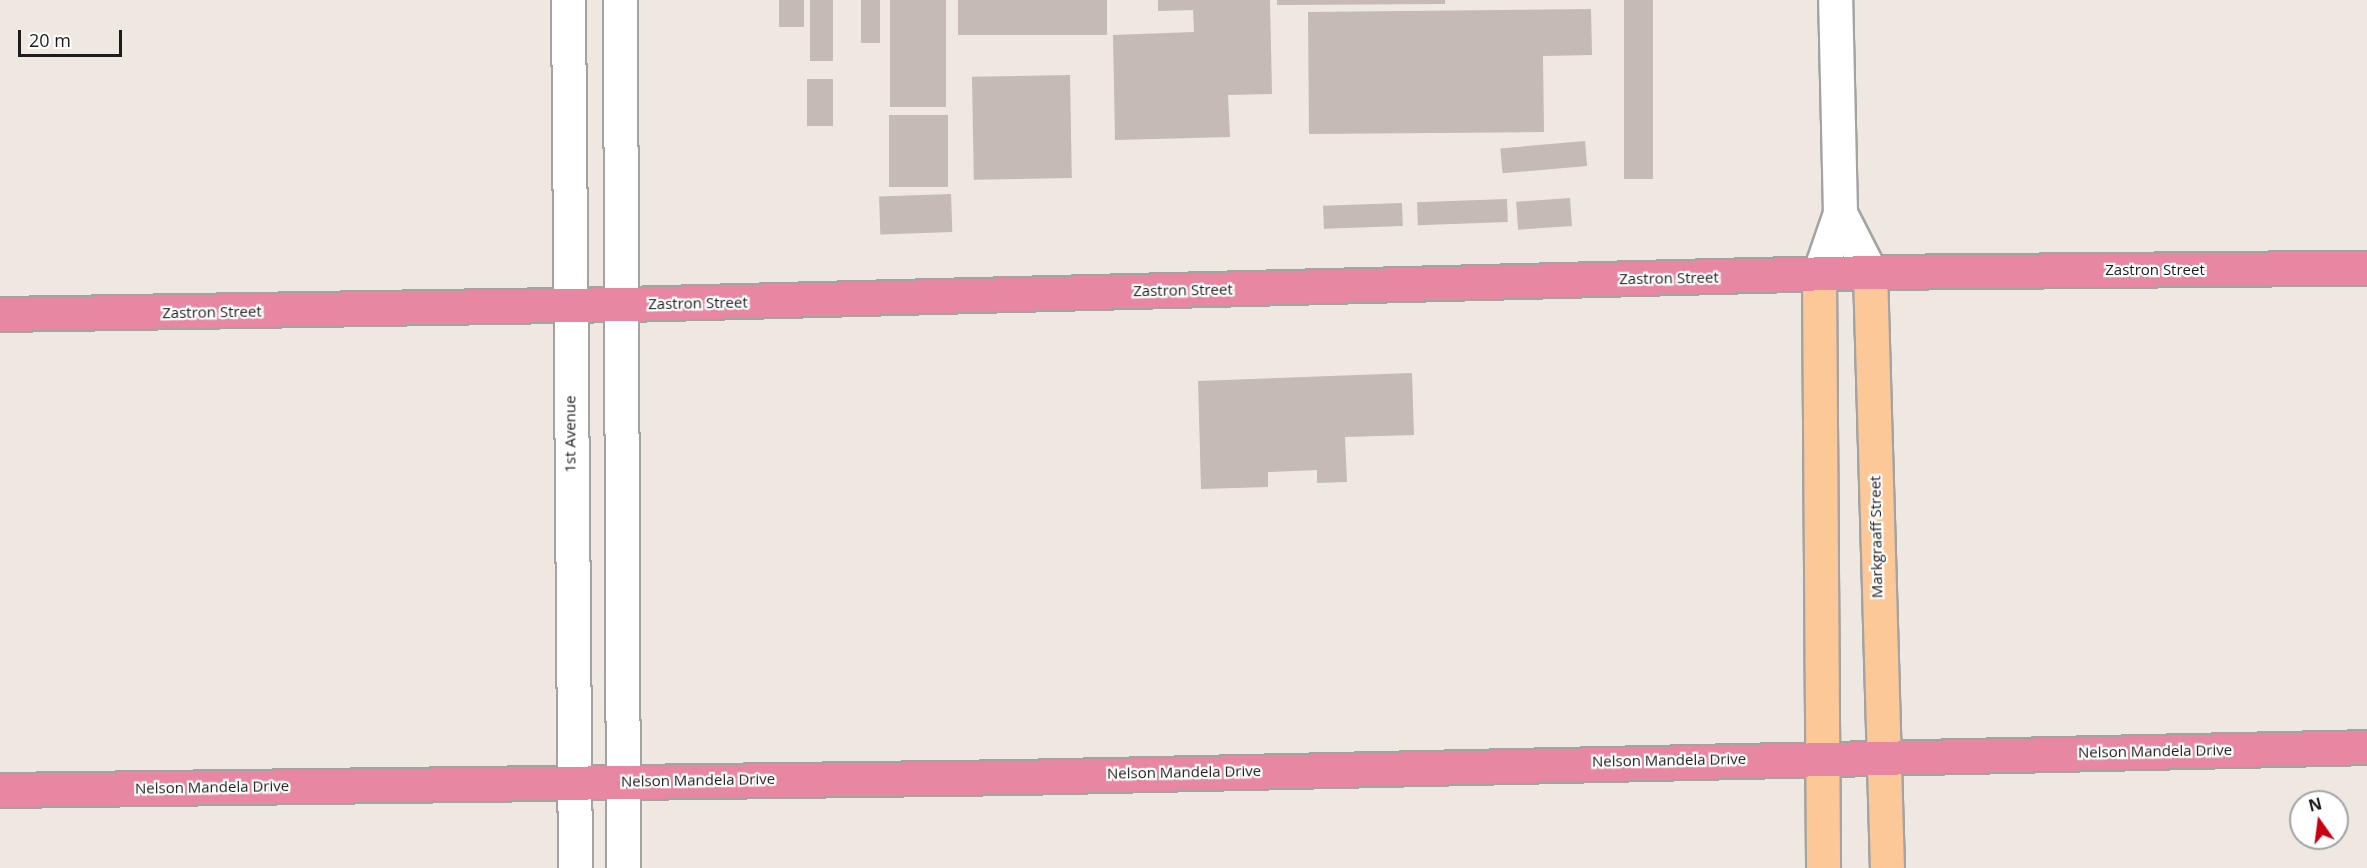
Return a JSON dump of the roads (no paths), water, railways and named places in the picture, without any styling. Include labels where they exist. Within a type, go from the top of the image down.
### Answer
[{"type":"highway","name":"Zastron Street","points":[[0,314],[625,304],[1870,272],[2367,268]]},
{"type":"highway","name":"Nelson Mandela Drive","points":[[0,790],[624,781],[2367,747]]},
{"type":"main road","name":"Markgraaff Street","points":[[1870,272],[1881,756],[1887,868]]},
{"type":"main road","name":"Markgraaff Street","points":[[1819,274],[1823,868]]},
{"type":"street","name":"1st Avenue","points":[[568,0],[575,868]]},
{"type":"street","points":[[620,0],[625,304],[623,868]]},
{"type":"street","name":"Markgraaff Street","points":[[1819,274],[1840,213],[1836,0]]},
{"type":"street","name":"Markgraaff Street","points":[[1840,213],[1870,272]]}]
